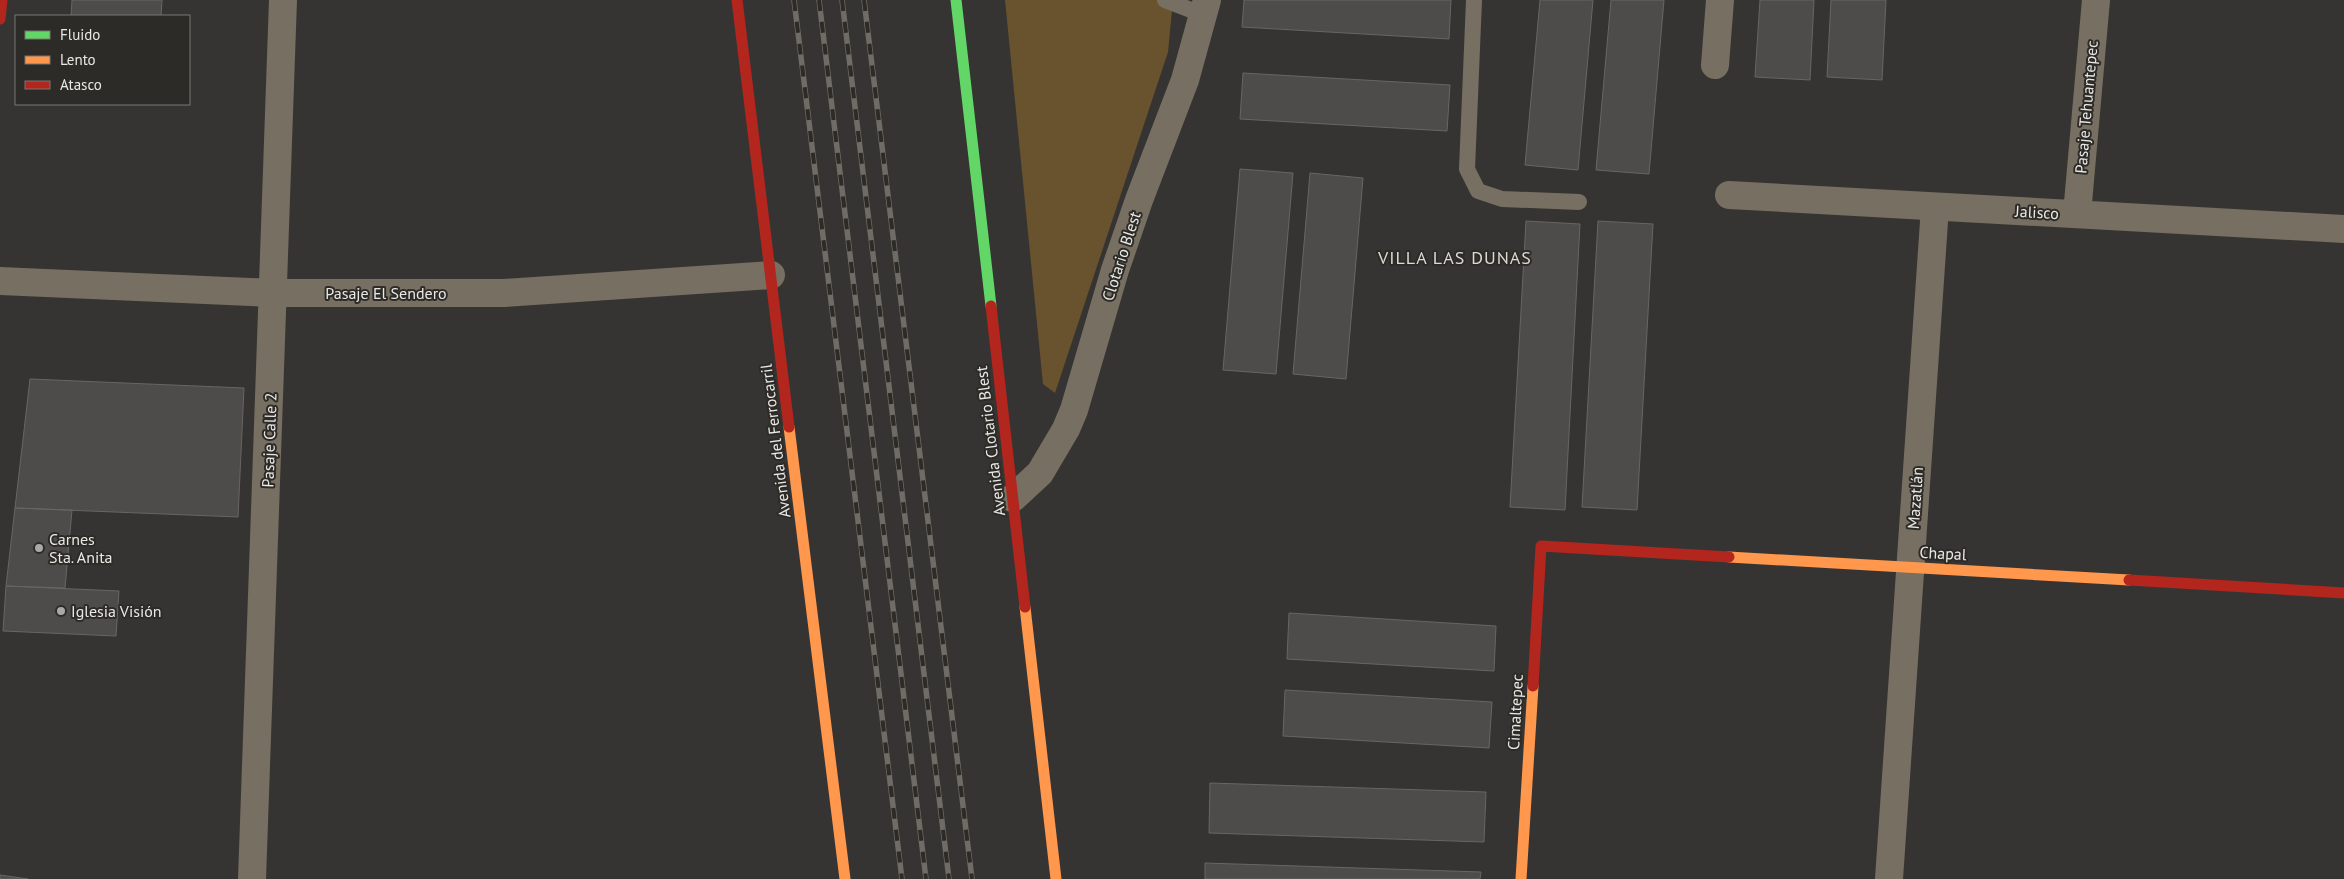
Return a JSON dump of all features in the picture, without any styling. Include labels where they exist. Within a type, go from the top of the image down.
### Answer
[{"type":"street","points":[[0,19],[2,0]]},
{"type":"street","name":"Pasaje Calle 2","points":[[252,879],[284,0]]},
{"type":"street","name":"Avenida del Ferrocarril","points":[[737,0],[845,879]]},
{"type":"street","name":"Avenida Clotario Blest","points":[[956,0],[1056,879]]},
{"type":"street","points":[[1715,65],[1720,0]]},
{"type":"street","name":"Pasaje Tehuantepec","points":[[2077,214],[2096,0]]},
{"type":"street","name":"Clotario Blest","points":[[1013,498],[1040,473],[1066,429],[1074,410],[1115,270],[1139,200],[1185,80],[1206,8]]},
{"type":"street","name":"Jalisco","points":[[1729,195],[2344,229]]},
{"type":"street","name":"Mazatlán","points":[[1889,879],[1935,207]]},
{"type":"street","name":"Pasaje El Sendero","points":[[0,281],[274,293],[504,293],[771,275]]},
{"type":"street","name":"Chapal","points":[[1541,546],[2344,593]]},
{"type":"street","name":"Cimaltepec","points":[[1521,879],[1541,546]]},
{"type":"lane","points":[[1165,0],[1206,8]]},
{"type":"lane","points":[[1474,0],[1467,169],[1478,191],[1502,199],[1579,202]]},
{"type":"shaded area","points":[[1005,0],[1173,0],[1168,52],[1055,393],[1043,384]]},
{"type":"building","points":[[72,0],[162,0],[161,15],[71,15]]},
{"type":"building","points":[[1244,0],[1451,0],[1449,39],[1242,27]]},
{"type":"building","points":[[1540,0],[1593,0],[1578,170],[1525,165]]},
{"type":"building","points":[[1611,0],[1664,0],[1649,174],[1596,170]]},
{"type":"building","points":[[1760,0],[1814,0],[1810,80],[1755,77]]},
{"type":"building","points":[[1831,0],[1886,0],[1882,80],[1827,77]]},
{"type":"building","points":[[1243,73],[1450,85],[1447,131],[1240,119]]},
{"type":"building","points":[[1240,169],[1293,173],[1276,374],[1223,370]]},
{"type":"building","points":[[1310,173],[1363,178],[1346,379],[1293,374]]},
{"type":"building","points":[[1526,221],[1580,224],[1565,510],[1510,507]]},
{"type":"building","points":[[1598,221],[1653,224],[1637,510],[1582,507]]},
{"type":"building","points":[[30,379],[244,388],[238,517],[15,508]]},
{"type":"building","name":"Carnes Sta. Anita","points":[[15,508],[72,510],[65,588],[6,586]]},
{"type":"building","name":"Iglesia Visión","points":[[6,586],[119,591],[116,636],[3,631]]},
{"type":"building","points":[[1289,613],[1496,626],[1494,671],[1287,659]]},
{"type":"building","points":[[1285,690],[1492,702],[1489,748],[1283,736]]},
{"type":"building","points":[[1210,783],[1486,792],[1484,842],[1209,833]]},
{"type":"building","points":[[1205,863],[1481,872],[1480,879],[1205,879]]},
{"type":"building","points":[[0,875],[28,879],[0,879]]},
{"type":"railway","points":[[794,0],[902,879]]},
{"type":"railway","points":[[819,0],[926,879]]},
{"type":"railway","points":[[842,0],[949,879]]},
{"type":"railway","points":[[864,0],[972,879]]},
{"type":"traffic: fast","points":[[956,0],[991,306]]},
{"type":"traffic: slow","points":[[789,427],[845,879]]},
{"type":"traffic: slow","points":[[1729,557],[2129,580]]},
{"type":"traffic: slow","points":[[1025,607],[1056,879]]},
{"type":"traffic: slow","points":[[1521,879],[1533,686]]},
{"type":"traffic: jam","points":[[0,19],[2,0]]},
{"type":"traffic: jam","points":[[737,0],[789,427]]},
{"type":"traffic: jam","points":[[991,306],[1025,607]]},
{"type":"traffic: jam","points":[[1533,686],[1541,546],[1729,557]]},
{"type":"traffic: jam","points":[[2129,580],[2344,593]]},
{"type":"place","name":"Carnes Sta. Anita","points":[[39,548]]},
{"type":"place","name":"Iglesia Visión","points":[[61,611]]},
{"type":"district","name":"VILLA LAS DUNAS","points":[[1455,258]]}]
